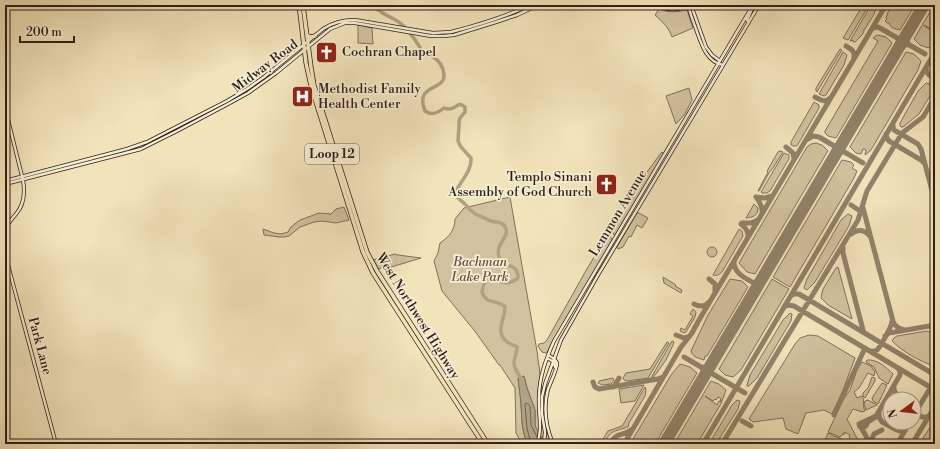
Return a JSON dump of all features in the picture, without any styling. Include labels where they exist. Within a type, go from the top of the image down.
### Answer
[{"type":"main road","name":"West Northwest Highway","points":[[299,5],[319,106]]},
{"type":"main road","name":"West Northwest Highway","points":[[303,5],[306,34],[306,63],[310,86],[319,106],[362,244],[375,272],[429,356],[443,374],[483,444]]},
{"type":"main road","points":[[516,14],[530,5]]},
{"type":"main road","points":[[516,14],[538,5]]},
{"type":"main road","points":[[655,5],[668,10],[689,5],[706,47],[723,65]]},
{"type":"main road","points":[[663,5],[680,5]]},
{"type":"main road","name":"Lemmon Avenue","points":[[544,442],[545,432],[542,414],[542,399],[550,368],[562,337],[759,5]]},
{"type":"main road","points":[[748,22],[747,20],[753,6]]},
{"type":"main road","name":"Lemmon Avenue","points":[[537,444],[540,430],[539,392],[542,372],[547,356],[556,337],[753,6]]},
{"type":"main road","name":"Midway Road","points":[[376,25],[415,33],[448,36],[474,29],[516,14]]},
{"type":"main road","name":"Midway Road","points":[[265,79],[282,67],[326,27],[349,23],[394,26],[433,33],[444,33],[516,14]]},
{"type":"main road","name":"Midway Road","points":[[5,181],[141,148],[158,141],[252,90],[280,64],[332,26]]},
{"type":"main road","points":[[741,26],[745,28]]},
{"type":"main road","points":[[306,34],[308,37],[315,36]]},
{"type":"main road","points":[[310,86],[313,87],[318,96]]},
{"type":"main road","points":[[5,108],[25,192],[19,211],[8,223],[5,230]]},
{"type":"main road","name":"Midway Road","points":[[5,184],[22,178]]},
{"type":"main road","name":"Park Lane","points":[[5,254],[56,444]]},
{"type":"main road","points":[[594,273],[598,275]]},
{"type":"main road","name":"West Northwest Highway","points":[[429,356],[433,366],[488,444]]},
{"type":"main road","points":[[547,356],[557,364],[545,406],[547,423],[553,444]]},
{"type":"main road","points":[[433,366],[443,374]]},
{"type":"main road","points":[[550,368],[553,367],[555,370]]},
{"type":"green space","points":[[863,5],[869,5],[848,40],[843,38]]},
{"type":"green space","points":[[871,5],[877,5],[874,14],[864,29],[862,35],[855,42],[853,42],[853,40],[850,41]]},
{"type":"green space","points":[[892,5],[915,5],[900,30],[893,28],[885,21]]},
{"type":"green space","points":[[934,5],[935,30],[934,31],[924,25],[934,32],[932,36],[934,39],[935,38],[935,42],[929,48],[920,45],[914,39]]},
{"type":"green space","points":[[659,9],[673,12],[687,10],[693,28],[672,37],[665,25],[655,15]]},
{"type":"green space","points":[[358,25],[372,28],[373,44],[358,43]]},
{"type":"green space","points":[[877,35],[886,37],[892,43],[836,138],[828,136],[825,131],[878,41],[873,38]]},
{"type":"green space","points":[[840,49],[842,50],[817,92],[816,88]]},
{"type":"green space","points":[[843,52],[847,55],[844,65],[826,95],[824,96],[819,94]]},
{"type":"green space","points":[[906,52],[914,54],[921,61],[918,70],[871,150],[865,155],[865,149],[863,149],[861,154],[856,153],[850,147]]},
{"type":"green space","points":[[926,83],[930,84],[932,87],[930,96],[919,114],[901,127],[900,123],[918,91]]},
{"type":"green space","points":[[689,88],[692,100],[685,114],[676,124],[666,96]]},
{"type":"green space","points":[[814,102],[819,105],[819,108],[797,146],[791,145],[791,142]]},
{"type":"green space","points":[[816,143],[822,145],[828,151],[755,274],[747,272],[739,263],[807,147]]},
{"type":"green space","points":[[780,151],[783,152],[758,191],[768,172],[767,171]]},
{"type":"green space","points":[[662,152],[663,155],[614,235],[611,229],[615,225],[641,180]]},
{"type":"green space","points":[[784,153],[789,155],[789,159],[770,191],[767,193],[762,193],[761,192]]},
{"type":"green space","points":[[842,160],[851,162],[854,165],[852,168],[857,171],[790,287],[773,277]]},
{"type":"green space","name":"Bachman Lake Park","points":[[510,197],[537,351],[548,435],[552,444],[545,444],[536,428],[535,410],[524,377],[518,379],[523,429],[528,444],[522,444],[516,433],[515,388],[474,330],[442,291],[434,261],[438,253],[440,243],[451,233],[454,227],[455,219],[464,208]]},
{"type":"green space","points":[[754,204],[758,208],[757,213],[753,217],[746,218]]},
{"type":"green space","points":[[344,207],[349,220],[336,223],[322,221],[314,222],[300,227],[289,236],[284,237],[264,235],[263,229],[281,234],[288,232],[291,227],[300,220],[319,213],[331,214],[336,209]]},
{"type":"green space","points":[[637,213],[648,218],[642,228],[637,225],[631,237],[629,236],[623,247],[618,249],[617,247]]},
{"type":"green space","points":[[848,214],[852,216],[849,226],[815,282],[807,290],[804,288],[807,279],[841,220]]},
{"type":"green space","points":[[739,229],[742,231],[743,236],[722,272],[718,275],[713,275]]},
{"type":"green space","points":[[609,233],[612,241],[547,352],[542,352],[538,346],[539,344],[544,343],[547,340]]},
{"type":"green space","points":[[712,247],[717,252],[712,257],[707,252]]},
{"type":"green space","points":[[395,254],[421,258],[388,268],[387,266],[378,269],[373,260]]},
{"type":"green space","points":[[838,267],[852,319],[828,305],[821,298],[823,289]]},
{"type":"green space","points":[[663,277],[682,290],[681,293],[664,283]]},
{"type":"green space","points":[[730,279],[742,281],[748,287],[707,356],[705,356],[704,360],[696,357],[691,351],[708,315]]},
{"type":"green space","points":[[772,279],[789,289],[741,370],[733,377],[725,375],[719,369]]},
{"type":"green space","points":[[693,309],[696,312],[695,317],[684,333],[680,331],[681,328],[685,330],[693,316],[690,314]]},
{"type":"green space","points":[[790,313],[792,314],[791,321],[757,378],[749,386],[747,386],[750,375],[783,320]]},
{"type":"green space","points":[[927,331],[932,333],[935,340],[934,366],[912,356],[892,341],[897,336]]},
{"type":"green space","points":[[809,335],[818,336],[855,358],[832,414],[824,410],[806,413],[798,434],[786,429],[783,418],[753,422],[749,419],[795,344],[800,338]]},
{"type":"green space","points":[[672,341],[674,342],[666,360],[654,377],[651,378]]},
{"type":"green space","points":[[667,342],[669,343],[648,378],[627,381],[624,380],[623,378],[626,373],[650,369]]},
{"type":"green space","points":[[867,360],[878,362],[893,374],[888,384],[879,378],[874,367],[866,362]]},
{"type":"green space","points":[[862,362],[871,366],[875,372],[874,376],[868,373],[859,388],[854,392],[857,398],[862,396],[865,411],[862,412],[853,409],[847,419],[860,444],[854,444],[849,437],[850,435],[844,432],[844,435],[843,434],[840,437],[828,432],[843,400],[850,390],[857,370]]},
{"type":"green space","points":[[680,364],[690,367],[697,373],[655,444],[630,444],[671,375]]},
{"type":"green space","points":[[872,377],[875,378],[875,381],[865,398],[863,393],[868,388]]},
{"type":"green space","points":[[613,378],[614,380],[611,384],[602,385],[598,383],[599,381]]},
{"type":"green space","points":[[711,381],[719,384],[726,390],[722,401],[718,397],[713,401],[705,396],[717,405],[719,401],[722,402],[697,444],[674,444]]},
{"type":"green space","points":[[882,383],[887,385],[884,391],[882,391],[882,396],[878,404],[873,401],[872,398]]},
{"type":"green space","points":[[644,385],[635,401],[621,403],[619,389]]},
{"type":"green space","points":[[645,387],[645,396],[628,427],[613,432],[608,436],[603,444],[600,444],[608,431],[622,426]]},
{"type":"green space","points":[[737,400],[740,401],[738,409],[716,444],[709,444],[732,405]]},
{"type":"green space","points":[[868,400],[877,405],[866,410],[864,404],[865,401]]},
{"type":"green space","points":[[935,415],[935,444],[919,444],[931,426],[930,424]]},
{"type":"green space","points":[[828,433],[834,437],[835,436],[852,444],[823,444]]},
{"type":"water","points":[[524,376],[535,410],[536,428],[545,444],[528,444],[524,434],[518,378]]},
{"type":"waterway","points":[[368,5],[375,7],[402,24],[423,52],[435,58],[441,64],[444,72],[443,80],[440,84],[426,92],[423,96],[425,111],[433,114],[444,108],[450,109],[459,105],[463,105],[465,107],[465,112],[460,118],[459,122],[458,141],[461,147],[471,158],[471,163],[455,194],[474,213],[491,221],[502,223],[505,226],[506,235],[499,248],[499,257],[501,261],[516,269],[518,278],[512,282],[506,283],[496,278],[490,278],[484,284],[482,292],[486,299],[499,303],[505,307],[501,325],[501,333],[506,341],[517,347],[514,366],[522,381]]},
{"type":"taxiway","points":[[624,444],[681,347],[692,333],[886,5]]},
{"type":"taxiway","points":[[892,61],[900,47],[909,45],[906,37],[917,18]]},
{"type":"taxiway","points":[[873,28],[878,27],[925,54]]},
{"type":"taxiway","points":[[846,46],[851,49],[854,57]]},
{"type":"taxiway","points":[[703,444],[935,52]]},
{"type":"taxiway","points":[[926,68],[930,76],[935,79]]},
{"type":"taxiway","points":[[815,97],[825,101],[830,98]]},
{"type":"taxiway","points":[[722,444],[858,220],[867,191],[902,133],[923,117],[935,97]]},
{"type":"taxiway","points":[[893,123],[894,130],[918,144],[921,149],[934,198]]},
{"type":"taxiway","points":[[828,169],[836,155],[844,152],[842,146],[851,130]]},
{"type":"taxiway","points":[[886,134],[889,141],[921,160],[925,164]]},
{"type":"taxiway","points":[[806,140],[813,136],[819,137],[863,163]]},
{"type":"taxiway","points":[[786,147],[793,153],[794,159]]},
{"type":"taxiway","points":[[756,197],[765,198],[772,196]]},
{"type":"taxiway","points":[[756,197],[761,205],[762,214]]},
{"type":"taxiway","points":[[851,205],[863,213]]},
{"type":"taxiway","points":[[863,208],[893,321],[895,325],[905,330]]},
{"type":"taxiway","points":[[742,223],[751,223],[758,220]]},
{"type":"taxiway","points":[[741,224],[748,233],[748,237]]},
{"type":"taxiway","points":[[851,234],[860,230],[870,236]]},
{"type":"taxiway","points":[[843,246],[843,253],[864,333]]},
{"type":"taxiway","points":[[734,262],[734,266],[738,272],[752,282]]},
{"type":"taxiway","points":[[750,299],[756,289],[755,284],[752,282],[760,281],[768,269]]},
{"type":"taxiway","points":[[709,279],[715,284],[715,292]]},
{"type":"taxiway","points":[[791,296],[794,294],[799,294],[935,375]]},
{"type":"taxiway","points":[[694,304],[702,306],[709,302]]},
{"type":"taxiway","points":[[784,307],[788,305],[794,306],[935,390]]},
{"type":"taxiway","points":[[871,351],[875,351],[879,348],[892,324],[892,321]]},
{"type":"taxiway","points":[[885,336],[889,333],[935,325]]},
{"type":"taxiway","points":[[676,335],[684,338],[688,337]]},
{"type":"taxiway","points":[[834,415],[865,348]]},
{"type":"taxiway","points":[[699,384],[704,373],[701,367],[709,366],[717,355]]},
{"type":"taxiway","points":[[684,357],[745,393]]},
{"type":"taxiway","points":[[876,417],[868,422],[866,426],[862,428],[860,427],[859,424],[876,416],[900,375],[898,368]]},
{"type":"taxiway","points":[[593,382],[595,387],[599,389],[663,377]]},
{"type":"taxiway","points":[[613,387],[619,378]]},
{"type":"taxiway","points":[[922,402],[935,380]]},
{"type":"taxiway","points":[[894,386],[894,391]]},
{"type":"taxiway","points":[[912,444],[935,406]]},
{"type":"taxiway","points":[[879,413],[879,417],[882,422]]},
{"type":"taxiway","points":[[922,417],[929,416]]},
{"type":"taxiway","points":[[742,421],[751,426]]},
{"type":"taxiway","points":[[861,427],[869,440],[872,439],[874,434],[882,430]]},
{"type":"taxiway","points":[[610,444],[615,437],[631,430]]},
{"type":"taxiway","points":[[897,444],[905,431]]},
{"type":"runway","points":[[664,444],[924,5]]},
{"type":"place","name":"Cochran Chapel","points":[[327,52]]},
{"type":"place","name":"Methodist Family Health Center","points":[[302,96]]},
{"type":"place","name":"Templo Sinani Assembly of God Church","points":[[607,184]]}]
